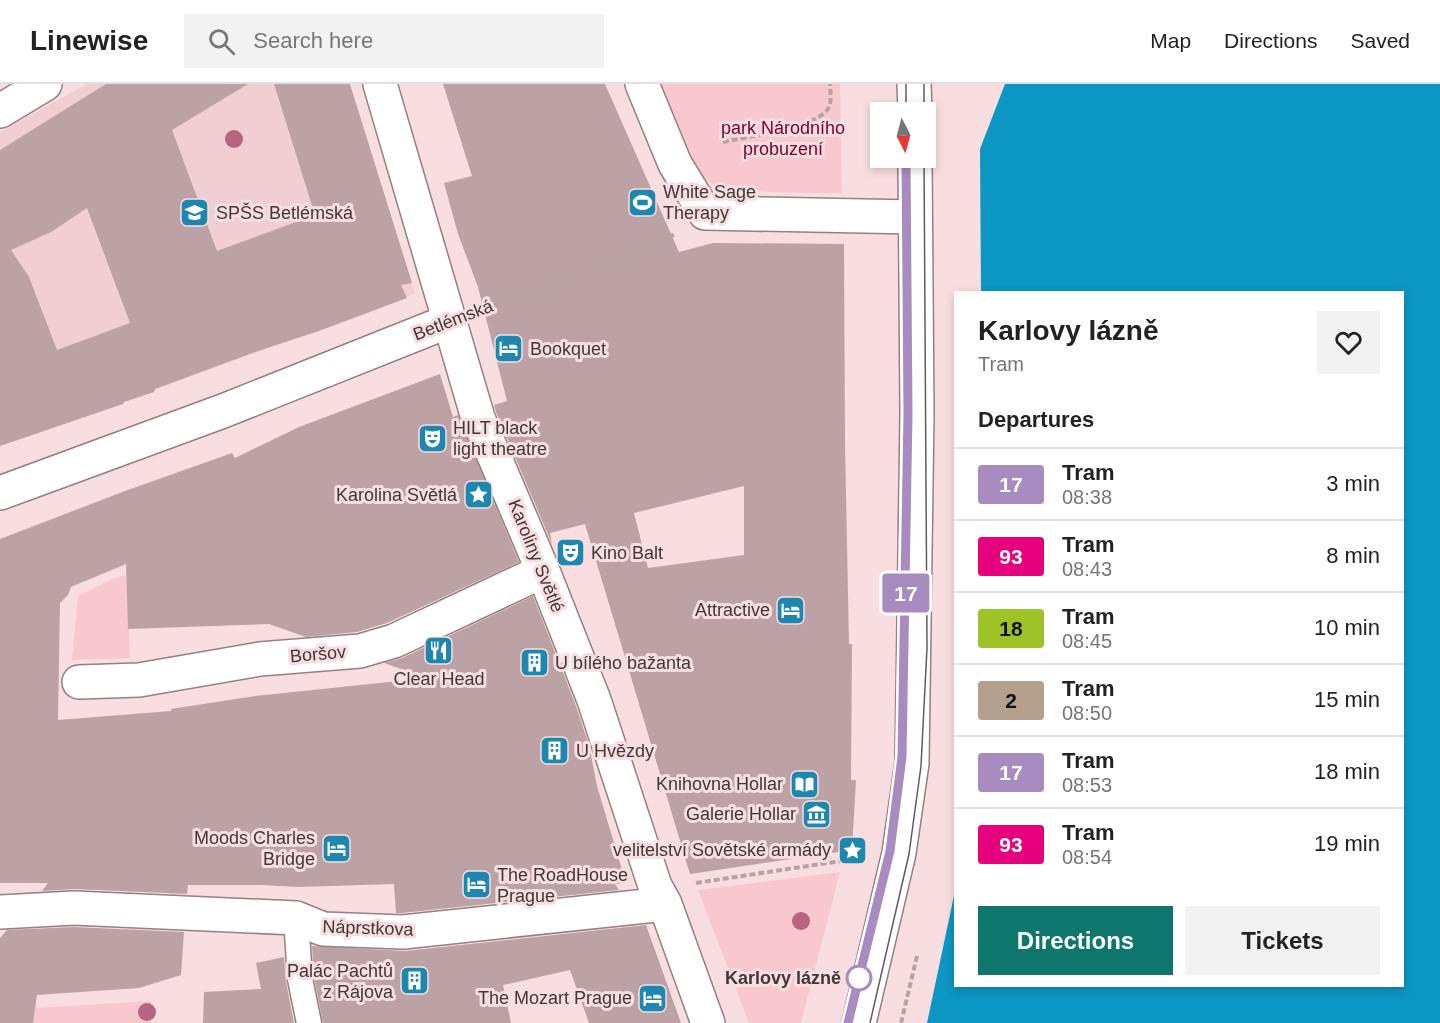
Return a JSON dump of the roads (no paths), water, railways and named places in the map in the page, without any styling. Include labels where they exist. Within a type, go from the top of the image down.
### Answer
[{"type":"street","points":[[0,111],[45,84]]},
{"type":"street","name":"Karoliny Světlé","points":[[380,84],[478,418],[543,571],[594,700],[655,886],[664,904],[708,1023]]},
{"type":"street","points":[[642,84],[675,164],[705,213],[915,217]]},
{"type":"street","points":[[914,84],[915,102]]},
{"type":"street","points":[[859,1023],[899,853],[912,763],[917,414],[915,168]]},
{"type":"street","name":"Betlémská","points":[[0,493],[223,411],[449,321]]},
{"type":"street","name":"Boršov","points":[[79,682],[139,680],[260,658],[360,651],[394,641],[543,571]]},
{"type":"street","name":"Náprstkova","points":[[0,912],[74,908],[296,918],[322,929],[403,932],[664,904]]},
{"type":"lane","points":[[296,918],[300,979],[309,1023]]},
{"type":"water","points":[[1005,84],[1440,84],[1440,1023],[927,1023],[954,896],[954,987],[1404,987],[1404,291],[981,291],[980,149]]},
{"type":"tram line","points":[[906,84],[906,102]]},
{"type":"tram line","points":[[924,84],[924,102]]},
{"type":"tram line","points":[[848,1023],[890,851],[902,757],[908,414],[906,168]]},
{"type":"tram line","name":"17","points":[[848,1023],[890,851],[902,757],[908,414],[906,168]]},
{"type":"tram line","points":[[870,1023],[909,854],[921,766],[927,648],[924,168]]},
{"type":"place","name":"White Sage Therapy","points":[[642,202]]},
{"type":"place","name":"SPŠS Betlémská","points":[[195,213]]},
{"type":"place","name":"Bookquet","points":[[509,349]]},
{"type":"place","name":"HILT black light theatre","points":[[432,438]]},
{"type":"place","name":"Karolina Světlá","points":[[478,495]]},
{"type":"place","name":"Kino Balt","points":[[570,553]]},
{"type":"place","name":"Attractive","points":[[791,610]]},
{"type":"place","name":"Clear Head","points":[[439,650]]},
{"type":"place","name":"U bílého bažanta","points":[[534,663]]},
{"type":"place","name":"U Hvězdy","points":[[555,751]]},
{"type":"place","name":"Knihovna Hollar","points":[[804,784]]},
{"type":"place","name":"Galerie Hollar","points":[[817,814]]},
{"type":"place","name":"Moods Charles Bridge","points":[[336,848]]},
{"type":"place","name":"velitelství Sovětské armády","points":[[852,850]]},
{"type":"place","name":"The RoadHouse Prague","points":[[476,885]]},
{"type":"place","name":"Karlovy lázně","points":[[859,978]]},
{"type":"place","name":"Palác Pachtů z Rájova","points":[[414,981]]},
{"type":"place","name":"The Mozart Prague","points":[[653,998]]},
{"type":"park label","name":"park Národního probuzení","points":[[783,138]]}]
